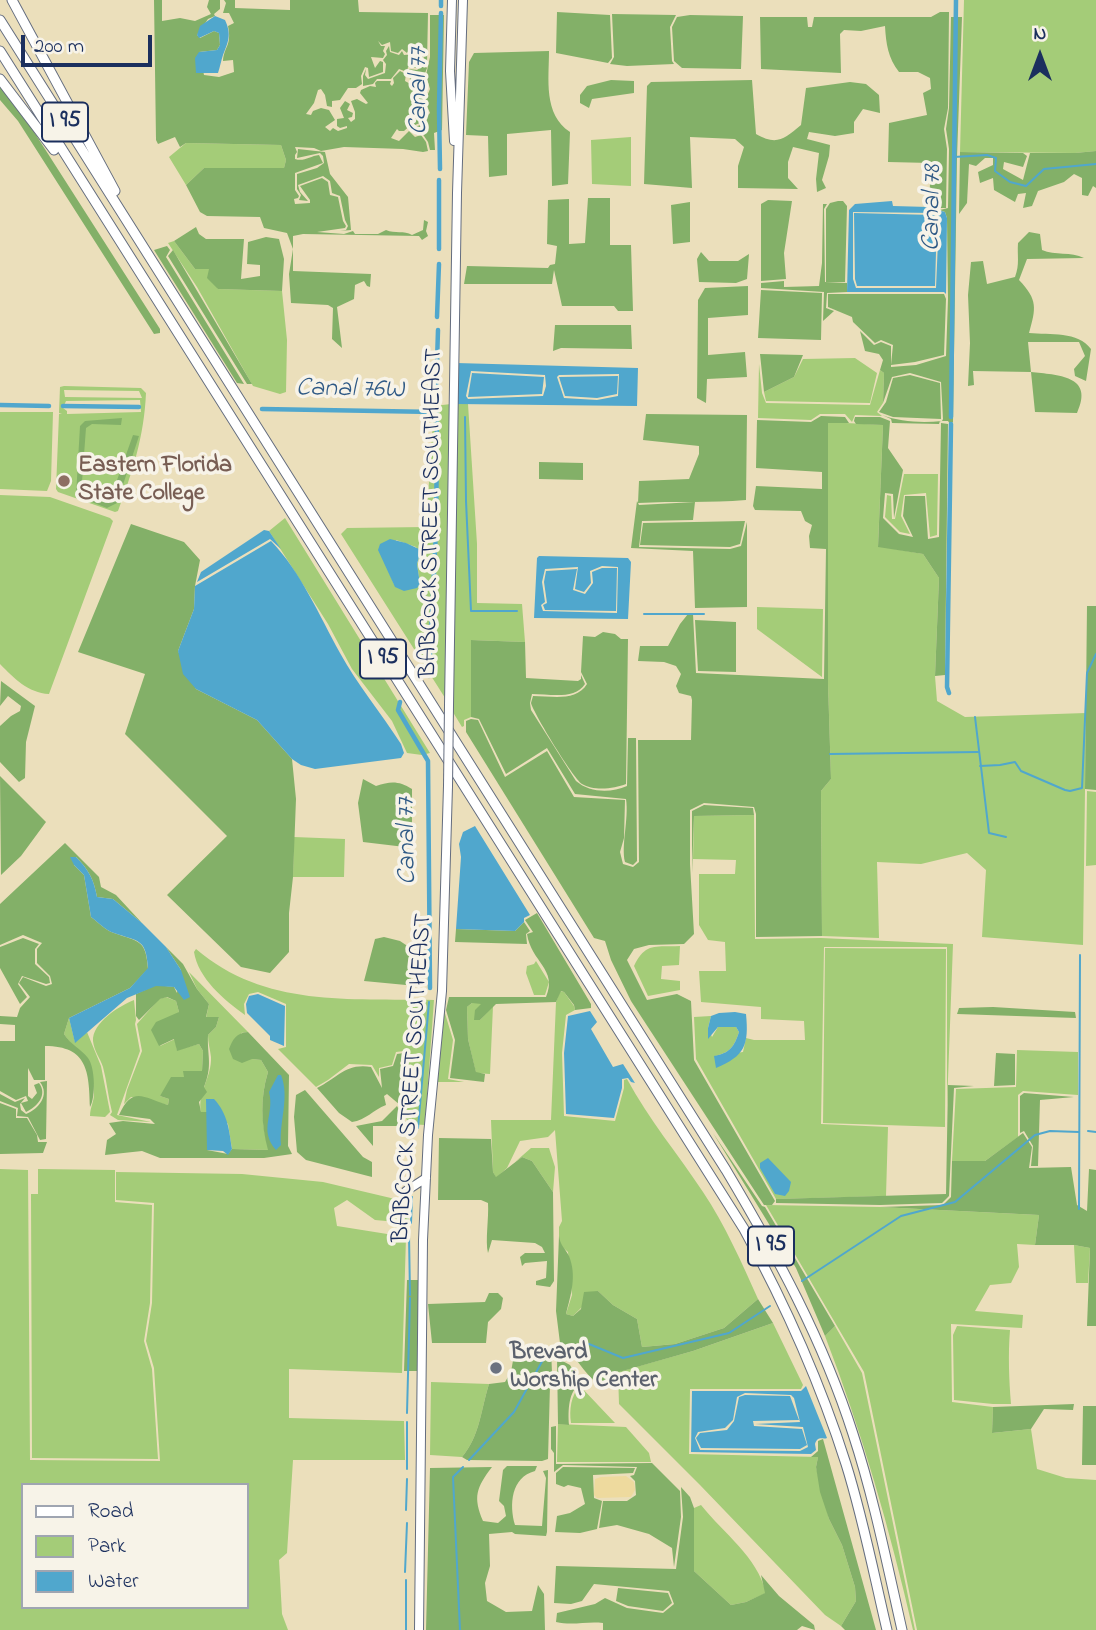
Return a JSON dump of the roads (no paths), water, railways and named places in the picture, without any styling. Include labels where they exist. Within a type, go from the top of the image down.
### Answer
[{"type":"highway","points":[[12,0],[130,225]]},
{"type":"highway","name":"I 95","points":[[0,20],[772,1246],[828,1366],[853,1433],[902,1630]]},
{"type":"highway","name":"I 95","points":[[0,51],[756,1251],[796,1330],[847,1465],[887,1630]]},
{"type":"highway","points":[[0,79],[45,136],[117,240]]},
{"type":"main road","name":"BABCOCK STREET SOUTHEAST","points":[[452,0],[450,72],[457,193]]},
{"type":"main road","name":"BABCOCK STREET SOUTHEAST","points":[[419,1630],[423,1240],[442,991],[463,0]]},
{"type":"main road","points":[[406,1191],[426,1178]]},
{"type":"water","points":[[215,16],[225,20],[229,34],[218,73],[196,73],[195,58],[199,52],[217,50],[220,45],[219,33],[214,31],[199,38],[197,35],[200,26]]},
{"type":"water","points":[[892,201],[893,206],[929,207],[945,212],[946,294],[847,292],[849,210],[855,204]],"holes":[[[853,212],[935,213],[939,218],[936,288],[856,288],[853,279]]]},
{"type":"water","points":[[854,213],[934,215],[937,218],[935,286],[857,286]]},
{"type":"water","points":[[456,363],[638,368],[637,406],[456,404]],"holes":[[[471,371],[545,375],[546,386],[543,396],[468,399],[466,396]],[[619,374],[618,396],[597,400],[564,398],[557,377]]]},
{"type":"water","points":[[472,373],[544,377],[542,394],[468,397]]},
{"type":"water","points":[[618,376],[617,394],[597,398],[565,396],[559,377]]},
{"type":"water","points":[[264,530],[269,531],[281,549],[270,539],[197,582],[201,572]]},
{"type":"water","points":[[390,539],[421,550],[417,564],[420,584],[417,588],[404,591],[395,587],[378,550],[380,544]]},
{"type":"water","points":[[271,541],[300,580],[347,665],[401,744],[404,753],[401,758],[315,769],[301,765],[292,759],[257,720],[196,689],[183,674],[178,651],[194,609],[195,586]]},
{"type":"water","points":[[537,558],[628,558],[631,562],[628,619],[534,618]],"holes":[[[602,566],[618,567],[617,613],[543,611],[541,605],[545,602],[542,582],[545,569],[578,567],[575,589],[584,592],[591,583],[590,571]]]},
{"type":"water","points":[[602,568],[617,568],[616,611],[545,610],[543,605],[547,603],[544,582],[546,571],[577,569],[573,590],[585,594],[593,583],[592,572]]},
{"type":"water","points":[[475,826],[530,915],[524,918],[524,922],[515,931],[456,929],[461,857],[459,844],[463,832]]},
{"type":"water","points":[[70,857],[76,857],[88,871],[97,897],[113,899],[166,947],[181,970],[190,997],[184,1000],[174,987],[156,986],[127,998],[75,1043],[69,1018],[130,988],[148,968],[145,951],[140,943],[111,932],[91,917],[84,875]]},
{"type":"water","points":[[258,994],[285,1006],[284,1046],[270,1040],[270,1036],[247,1013],[249,996]]},
{"type":"water","points":[[590,1011],[597,1022],[591,1029],[613,1067],[623,1064],[635,1083],[628,1078],[622,1079],[614,1118],[566,1114],[564,1053],[568,1016]]},
{"type":"water","points":[[735,1012],[746,1014],[747,1034],[743,1048],[733,1059],[716,1068],[714,1056],[731,1048],[739,1032],[736,1027],[718,1027],[708,1039],[711,1016]]},
{"type":"water","points":[[278,1075],[281,1075],[285,1092],[281,1145],[276,1150],[267,1128],[269,1092]]},
{"type":"water","points":[[206,1099],[214,1099],[225,1116],[232,1149],[228,1155],[223,1151],[207,1150]]},
{"type":"water","points":[[768,1158],[791,1182],[785,1196],[775,1194],[760,1168],[760,1163]]},
{"type":"water","points":[[806,1386],[827,1438],[818,1440],[815,1444],[816,1450],[811,1454],[691,1452],[692,1391],[801,1391]],"holes":[[[745,1393],[791,1395],[800,1422],[755,1424],[803,1427],[808,1447],[800,1451],[700,1450],[695,1438],[698,1432],[725,1428],[733,1420],[737,1397]]]},
{"type":"water","points":[[790,1396],[799,1420],[753,1421],[754,1426],[802,1429],[807,1445],[800,1449],[701,1448],[696,1438],[700,1433],[727,1430],[734,1421],[739,1397]]},
{"type":"waterway","name":"Canal 77","points":[[441,0],[441,6]]},
{"type":"waterway","name":"Canal 78","points":[[951,417],[956,0]]},
{"type":"waterway","name":"Canal 77","points":[[440,169],[441,13]]},
{"type":"waterway","points":[[954,157],[987,155],[996,158],[995,171],[1010,182],[1026,186],[1044,169],[1096,164]]},
{"type":"waterway","name":"Canal 77","points":[[439,180],[439,249]]},
{"type":"waterway","name":"Canal 77","points":[[437,317],[439,264]]},
{"type":"waterway","name":"Canal 77","points":[[436,395],[438,330]]},
{"type":"waterway","name":"Canal 77","points":[[436,403],[437,439]]},
{"type":"waterway","name":"Canal 76W","points":[[0,405],[49,406]]},
{"type":"waterway","name":"Canal 76W","points":[[63,406],[139,407]]},
{"type":"waterway","name":"Canal 76W","points":[[262,409],[436,412]]},
{"type":"waterway","points":[[465,417],[471,611],[517,611]]},
{"type":"waterway","name":"Canal 78","points":[[949,693],[951,424]]},
{"type":"waterway","name":"Canal 77","points":[[436,513],[437,454]]},
{"type":"waterway","name":"Canal 77","points":[[429,676],[436,530]]},
{"type":"waterway","points":[[644,614],[704,614]]},
{"type":"waterway","points":[[980,766],[1015,762],[1021,771],[1065,790],[1082,788],[1087,673],[1096,654]]},
{"type":"waterway","name":"Canal 77","points":[[400,702],[398,710],[428,761],[430,988]]},
{"type":"waterway","points":[[975,717],[989,833],[1006,837]]},
{"type":"waterway","points":[[830,754],[978,752]]},
{"type":"waterway","points":[[1079,1209],[1080,955]]},
{"type":"waterway","points":[[418,1128],[429,1002]]},
{"type":"waterway","points":[[802,1281],[901,1216],[955,1202],[1035,1135],[1050,1131],[1079,1132]]},
{"type":"waterway","points":[[1088,1131],[1096,1132]]},
{"type":"waterway","points":[[411,1223],[412,1197]]},
{"type":"waterway","points":[[409,1235],[410,1295]]},
{"type":"waterway","points":[[407,1413],[410,1298]]},
{"type":"waterway","points":[[576,1349],[589,1344],[623,1358],[729,1333],[770,1306]]},
{"type":"waterway","points":[[469,1460],[514,1412],[544,1358],[550,1357]]},
{"type":"waterway","points":[[407,1422],[407,1469]]},
{"type":"waterway","points":[[460,1630],[453,1477],[463,1467]]},
{"type":"waterway","points":[[406,1510],[407,1479]]},
{"type":"waterway","points":[[405,1572],[407,1523]]},
{"type":"waterway","points":[[406,1580],[406,1630]]},
{"type":"place","name":"Eastern Florida State College","points":[[64,481]]},
{"type":"place","name":"Brevard Worship Center","points":[[496,1368]]}]
